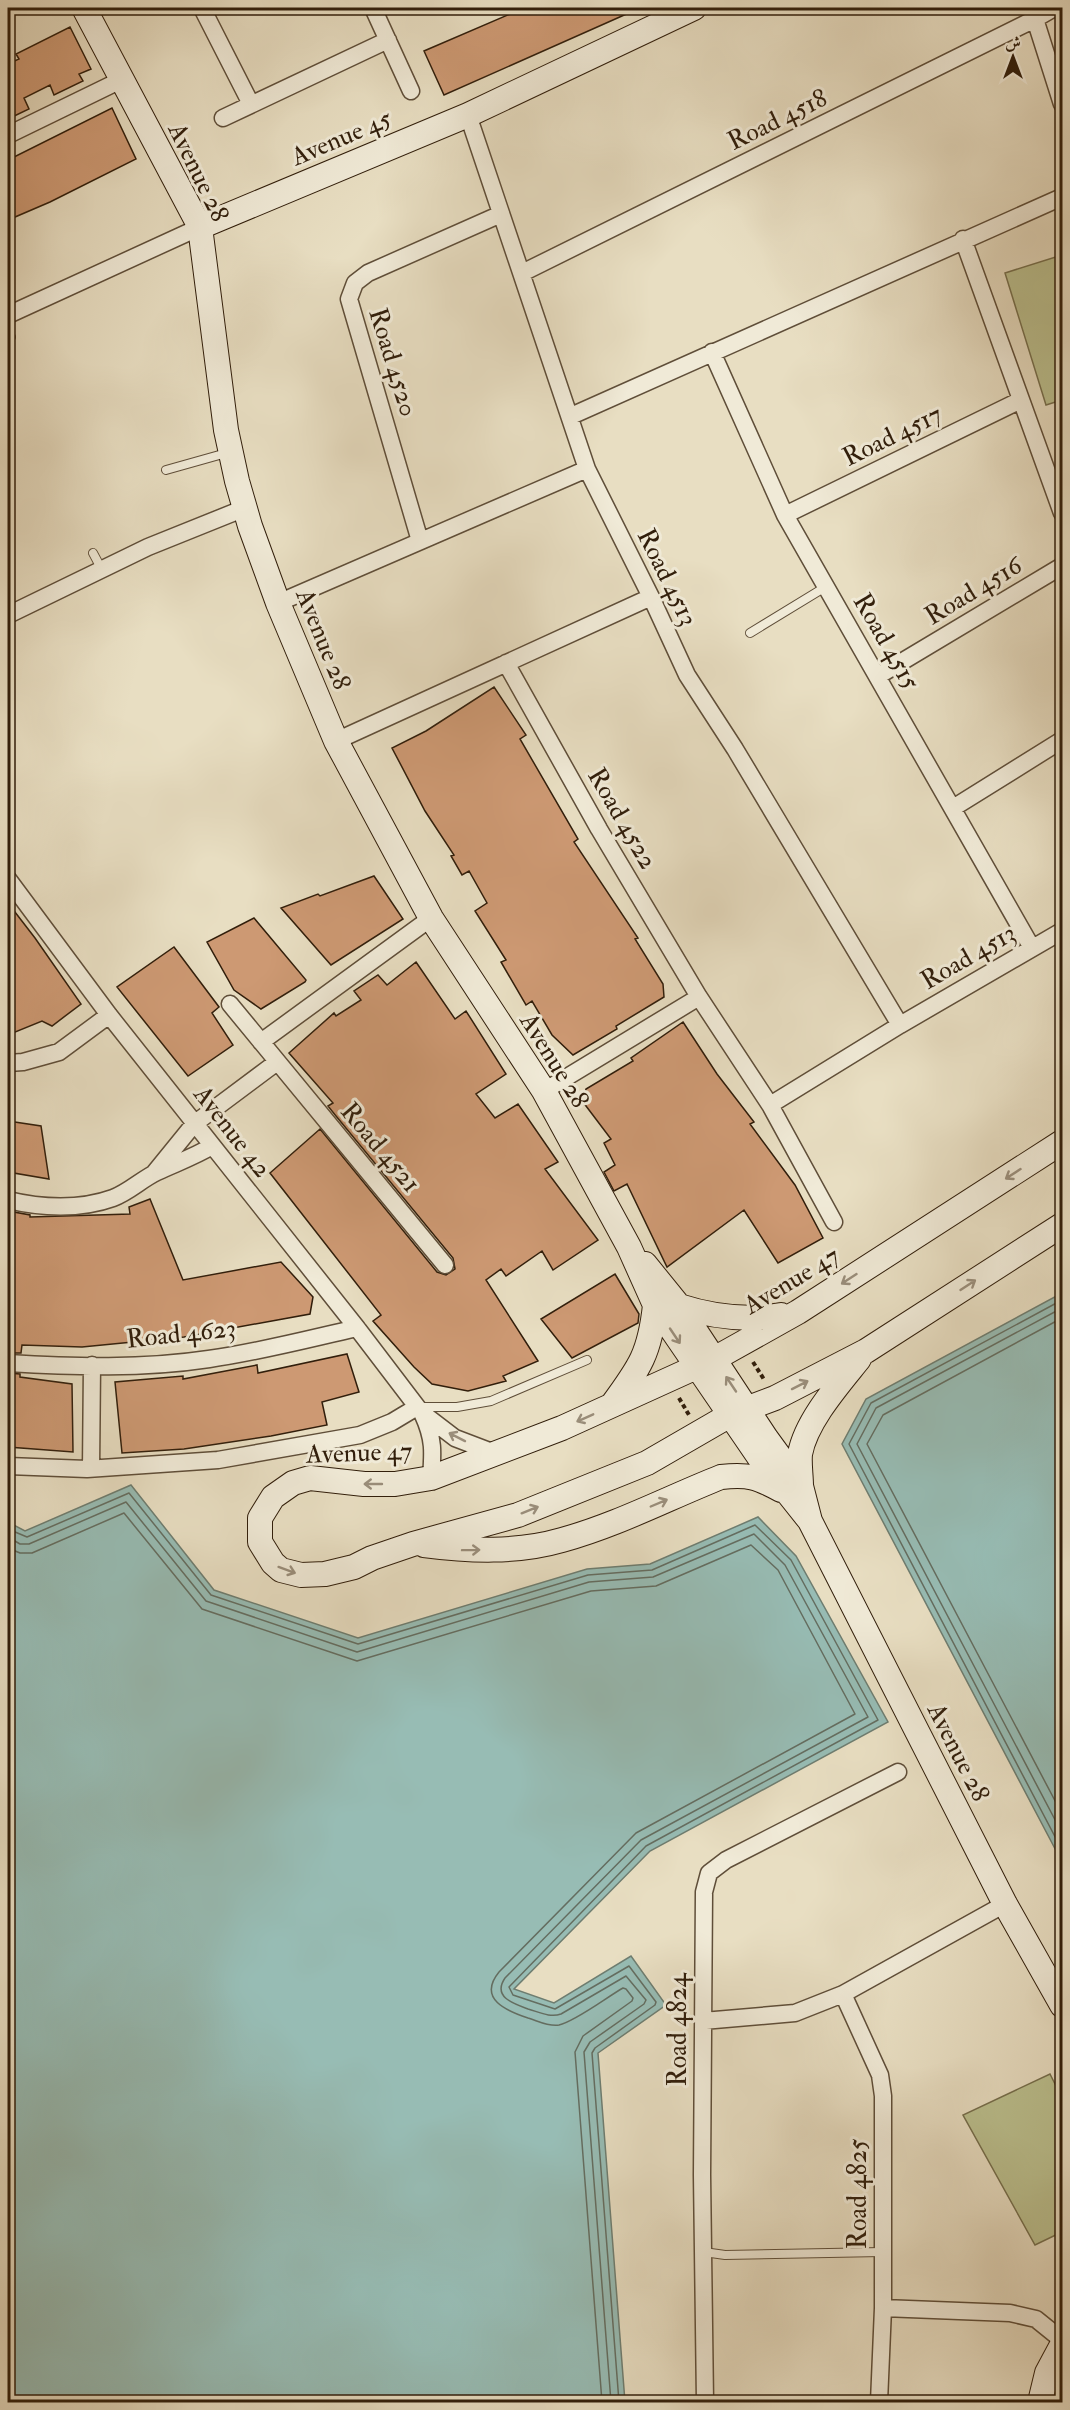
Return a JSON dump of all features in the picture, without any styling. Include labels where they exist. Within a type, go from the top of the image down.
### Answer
[{"type":"street","name":"Avenue 28","points":[[84,8],[200,227],[230,452],[245,508],[278,603],[336,741],[431,918],[544,1091],[628,1247],[705,1364],[793,1489],[1005,1904],[1062,2005]]},
{"type":"street","points":[[202,8],[251,104]]},
{"type":"street","points":[[373,8],[411,91]]},
{"type":"street","name":"Avenue 45","points":[[8,315],[200,227],[468,115],[694,8]]},
{"type":"street","name":"Road 4518","points":[[522,273],[1035,20],[1054,8]]},
{"type":"street","points":[[1035,20],[1062,104]]},
{"type":"street","points":[[223,118],[388,39]]},
{"type":"street","points":[[8,135],[121,80]]},
{"type":"street","name":"Road 4513","points":[[468,115],[587,469],[687,675],[735,749],[900,1024]]},
{"type":"street","points":[[571,416],[963,239],[1062,197]]},
{"type":"street","name":"Road 4520","points":[[420,542],[349,299],[355,283],[368,273],[501,214]]},
{"type":"street","points":[[963,239],[1062,513]]},
{"type":"street","name":"Road 4515","points":[[712,352],[785,514],[1032,948]]},
{"type":"street","name":"Road 4517","points":[[785,514],[1021,400]]},
{"type":"street","points":[[278,603],[587,469]]},
{"type":"street","points":[[8,615],[97,561],[245,508]]},
{"type":"street","name":"Road 4516","points":[[878,676],[1062,566]]},
{"type":"street","points":[[336,741],[651,597]]},
{"type":"street","name":"Road 4522","points":[[506,663],[599,829],[699,997],[770,1105],[834,1222]]},
{"type":"street","points":[[953,808],[1062,740]]},
{"type":"street","name":"Avenue 42","points":[[8,879],[109,1015],[419,1409],[430,1430],[434,1446],[431,1478]]},
{"type":"street","points":[[261,1042],[431,918]]},
{"type":"street","name":"Road 4513","points":[[770,1105],[900,1024],[1062,931]]},
{"type":"street","points":[[544,1091],[699,997]]},
{"type":"street","name":"Road 4521","points":[[230,1004],[445,1265]]},
{"type":"street","points":[[8,1063],[22,1062],[59,1052],[109,1015]]},
{"type":"street","points":[[154,1173],[194,1124],[277,1062]]},
{"type":"street","name":"Avenue 47","points":[[1062,1142],[798,1312],[705,1364],[611,1407],[497,1454],[431,1478],[395,1484],[363,1484],[310,1478],[293,1483],[273,1497],[260,1518],[260,1542],[273,1563],[281,1570],[301,1575],[325,1574],[413,1544],[518,1515],[647,1463],[738,1412],[775,1398],[866,1351],[1062,1225]]},
{"type":"street","points":[[8,1200],[45,1206],[91,1203],[114,1198],[154,1173],[200,1154],[212,1146]]},
{"type":"street","points":[[611,1407],[641,1364],[667,1306],[719,1317],[745,1319],[798,1312]]},
{"type":"street","name":"Road 4623","points":[[8,1363],[154,1365],[208,1360],[357,1328]]},
{"type":"street","points":[[413,1544],[472,1550],[512,1549],[561,1541],[608,1525],[722,1477],[740,1475],[758,1477],[793,1489],[800,1454],[809,1429],[837,1386],[866,1351]]},
{"type":"street","points":[[92,1365],[92,1469]]},
{"type":"street","points":[[8,1466],[92,1469],[218,1460],[360,1435],[419,1409]]},
{"type":"street","name":"Avenue 42","points":[[419,1409],[455,1438],[497,1454]]},
{"type":"street","name":"Road 4824","points":[[705,2403],[702,2175],[703,2021],[704,1892],[709,1873],[726,1860],[898,1772]]},
{"type":"street","points":[[703,2021],[795,2013],[843,1994],[1005,1904]]},
{"type":"street","name":"Road 4825","points":[[843,1994],[880,2075],[883,2096],[883,2308],[879,2403]]},
{"type":"street","points":[[883,2308],[1010,2313],[1036,2319],[1062,2343],[1047,2373],[1040,2403]]},
{"type":"lane","points":[[166,470],[230,452]]},
{"type":"lane","points":[[750,633],[827,586]]},
{"type":"lane","points":[[419,1409],[457,1407],[491,1401],[587,1360]]},
{"type":"lane","points":[[704,2252],[725,2255],[882,2252]]},
{"type":"path","points":[[741,1342],[775,1398]]},
{"type":"path","points":[[669,1381],[700,1433]]},
{"type":"green space","points":[[1062,255],[1062,400],[1046,405],[1005,273]]},
{"type":"green space","points":[[1050,2074],[1062,2098],[1062,2232],[1035,2245],[963,2115]]},
{"type":"water","points":[[1062,1293],[1062,1862],[842,1444],[866,1399]]},
{"type":"water","points":[[131,1485],[214,1590],[358,1638],[587,1569],[650,1564],[758,1517],[796,1556],[888,1722],[650,1851],[514,1989],[554,2003],[631,1956],[666,2005],[598,2053],[625,2402],[8,2402],[8,1522],[25,1531]]},
{"type":"building","points":[[524,8],[640,8],[444,95],[424,51]]},
{"type":"building","points":[[70,27],[91,69],[79,74],[83,81],[54,95],[50,85],[24,98],[29,109],[8,119],[8,64],[19,59],[16,54]]},
{"type":"building","points":[[112,108],[136,159],[50,202],[8,220],[8,160]]},
{"type":"building","points":[[494,687],[526,735],[520,739],[578,839],[574,842],[638,938],[635,939],[663,984],[664,997],[573,1055],[552,1035],[532,1001],[526,1005],[501,962],[506,960],[475,911],[487,903],[469,871],[462,875],[451,856],[454,855],[425,811],[392,748],[426,731]]},
{"type":"building","points":[[374,876],[403,919],[331,965],[281,908]]},
{"type":"building","points":[[8,903],[81,1004],[52,1026],[42,1021],[8,1035]]},
{"type":"building","points":[[254,918],[306,980],[261,1009],[234,990],[207,942]]},
{"type":"building","points":[[174,947],[219,1007],[212,1013],[233,1045],[188,1076],[117,987]]},
{"type":"building","points":[[416,962],[455,1019],[466,1011],[506,1074],[476,1094],[495,1118],[518,1104],[558,1162],[545,1169],[598,1240],[553,1270],[542,1251],[506,1276],[501,1269],[486,1280],[538,1361],[503,1376],[506,1381],[468,1391],[432,1384],[414,1367],[373,1321],[381,1315],[270,1173],[320,1129],[437,1272],[446,1275],[455,1269],[453,1258],[328,1106],[333,1103],[289,1053],[334,1013],[336,1016],[361,1000],[354,991],[378,975],[387,985]]},
{"type":"building","points":[[683,1022],[717,1074],[754,1122],[750,1124],[795,1185],[823,1238],[778,1263],[744,1210],[667,1267],[627,1184],[614,1191],[604,1172],[615,1165],[604,1143],[611,1139],[583,1102],[586,1089],[633,1061],[631,1058]]},
{"type":"building","points":[[8,1121],[41,1126],[49,1179],[8,1172]]},
{"type":"building","points":[[150,1199],[183,1280],[281,1262],[313,1297],[310,1314],[184,1337],[82,1347],[22,1345],[21,1353],[8,1353],[8,1211],[30,1215],[30,1217],[130,1214],[129,1207]]},
{"type":"building","points":[[615,1274],[639,1314],[638,1323],[572,1358],[541,1319]]},
{"type":"building","points":[[347,1354],[359,1392],[322,1402],[327,1425],[184,1449],[122,1453],[115,1382],[183,1376],[183,1379],[257,1365],[258,1373]]},
{"type":"building","points":[[8,1373],[20,1374],[20,1377],[72,1384],[73,1452],[8,1447]]}]
